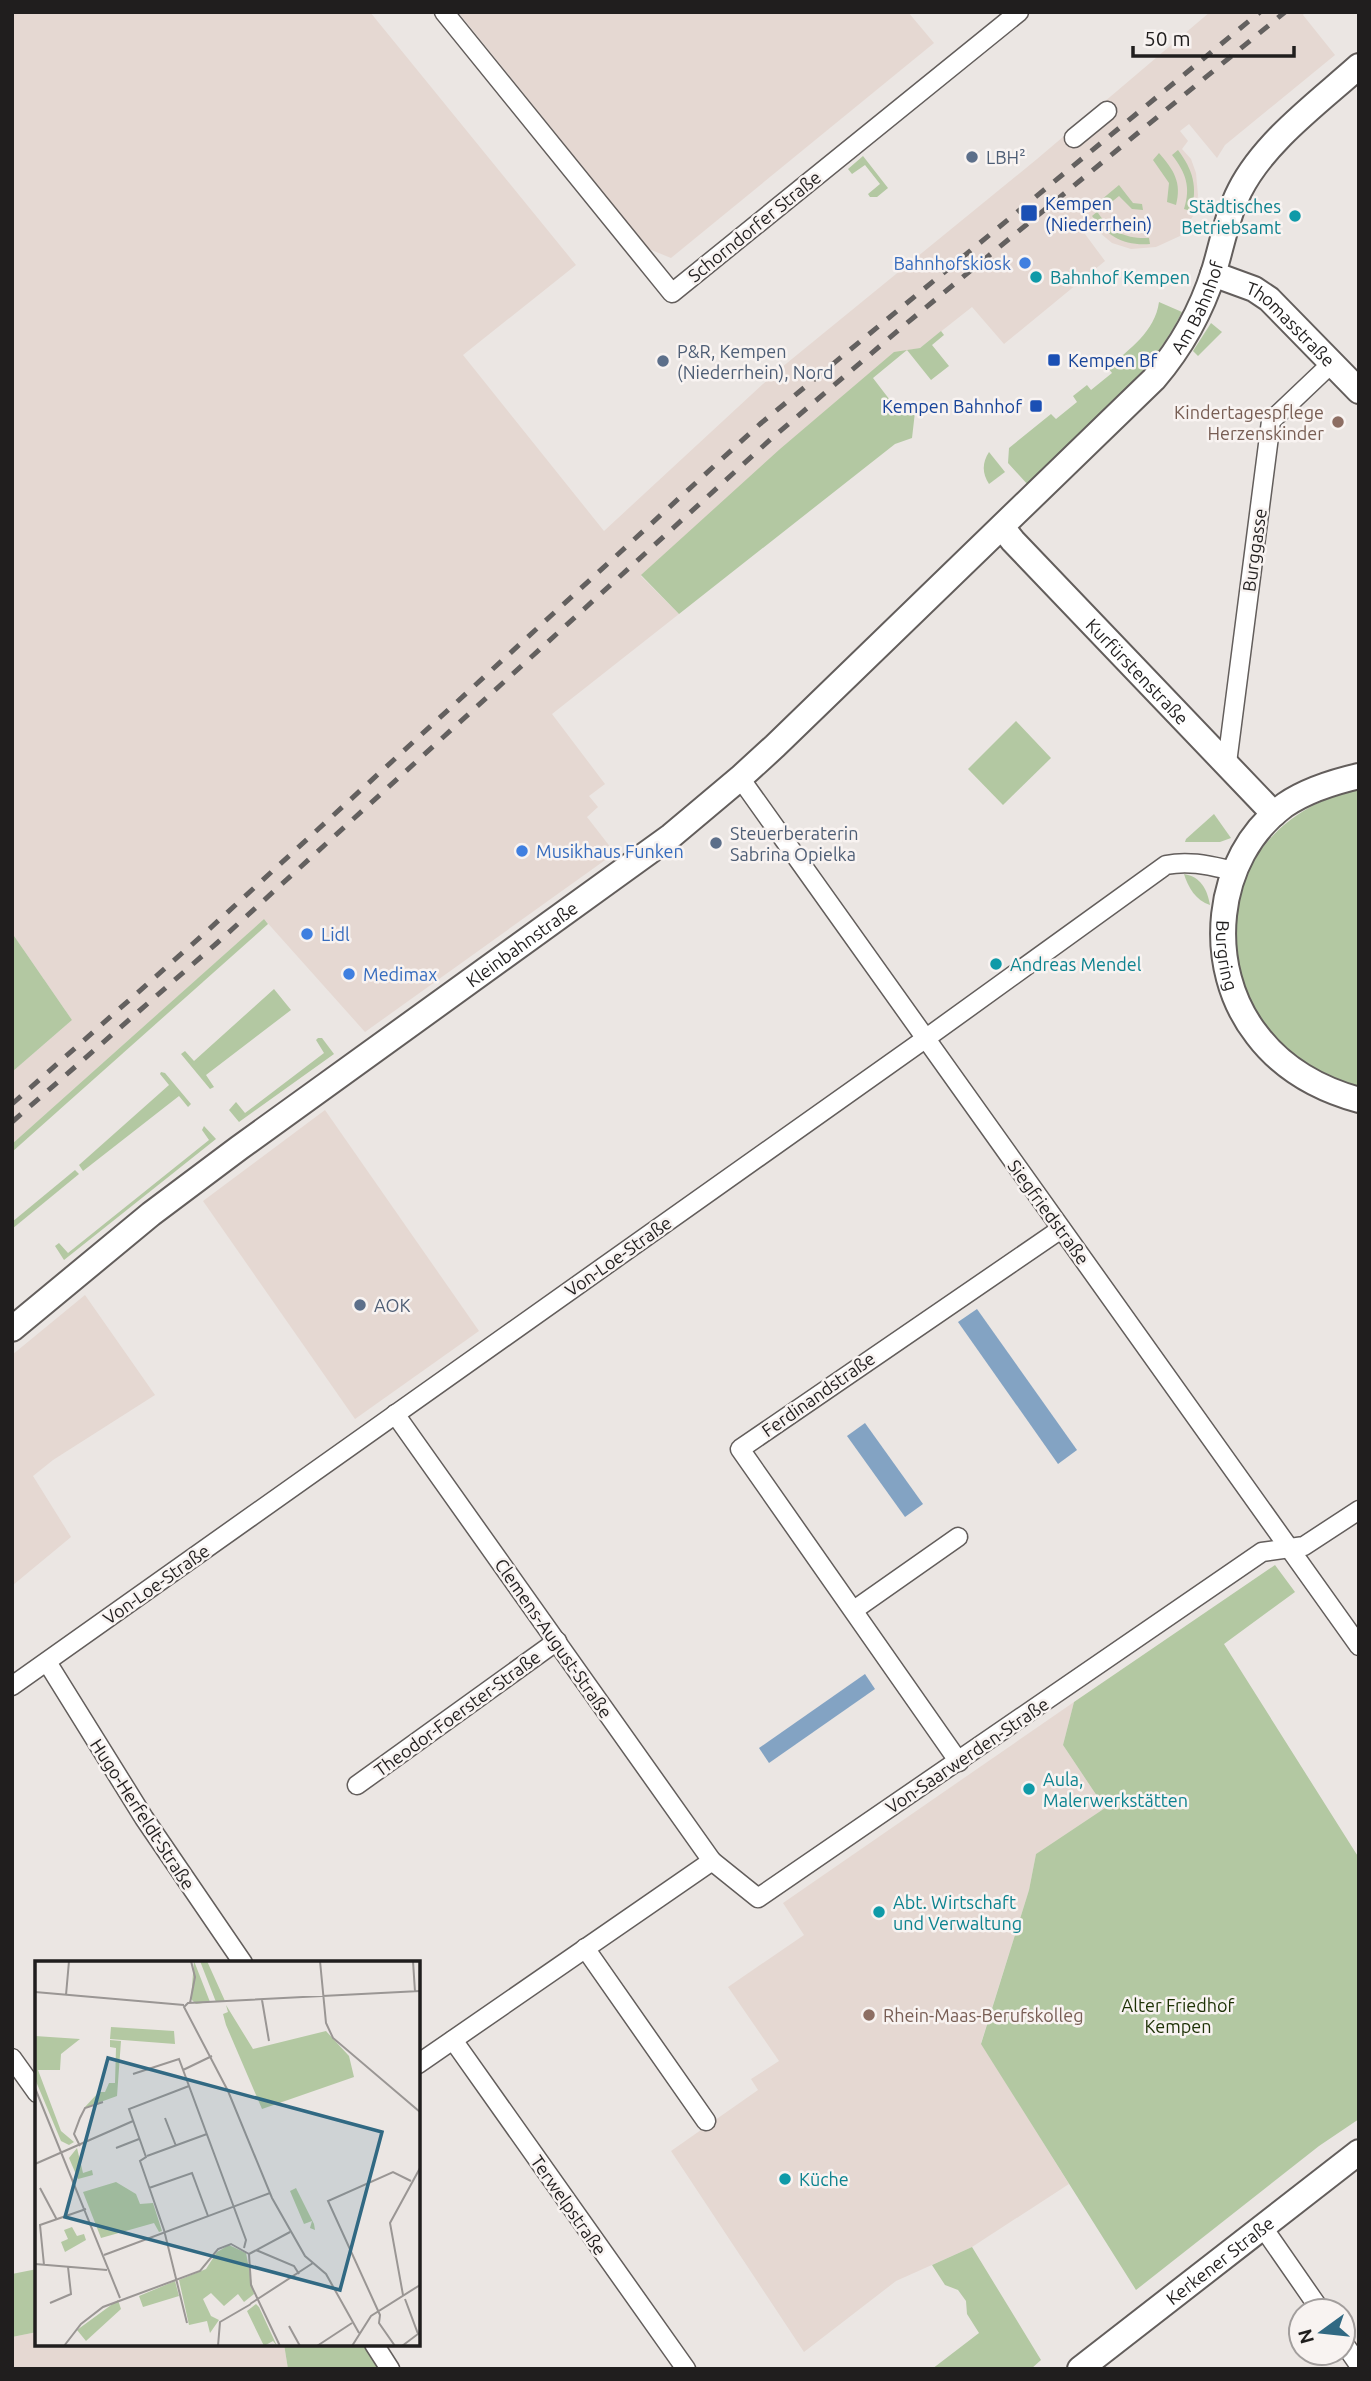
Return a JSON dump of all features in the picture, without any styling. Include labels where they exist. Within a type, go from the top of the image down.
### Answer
[{"type":"street","name":"Schorndorfer Straße","points":[[444,12],[672,293],[1019,12]]},
{"type":"street","name":"Am Bahnhof","points":[[1002,527],[1162,370],[1199,313],[1240,191],[1255,165],[1272,144],[1359,66]]},
{"type":"street","points":[[1074,138],[1107,111]]},
{"type":"street","name":"Thomasstraße","points":[[1213,274],[1254,289],[1269,299],[1359,391]]},
{"type":"street","name":"Burggasse","points":[[1227,763],[1271,421],[1332,363]]},
{"type":"street","name":"Kurfürstenstraße","points":[[1002,527],[1274,814]]},
{"type":"street","name":"Kleinbahnstraße","points":[[12,1329],[151,1214],[618,875],[740,778],[1002,527]]},
{"type":"street","name":"Burgring","points":[[1359,776],[1315,789],[1286,804],[1255,835],[1234,871],[1228,890],[1222,936],[1229,980],[1245,1018],[1269,1050],[1297,1073],[1334,1092],[1359,1100]]},
{"type":"street","name":"Siegfriedstraße","points":[[740,778],[1359,1646]]},
{"type":"street","name":"Von-Loe-Straße","points":[[12,1686],[1166,865],[1179,862],[1197,863],[1234,871]]},
{"type":"street","name":"Ferdinandstraße","points":[[959,1762],[740,1448],[1061,1229]]},
{"type":"street","name":"Clemens-August-Straße","points":[[395,1414],[712,1861]]},
{"type":"street","name":"Von-Saarwerden-Straße","points":[[712,1861],[758,1898],[1262,1552],[1304,1546],[1359,1510]]},
{"type":"street","points":[[854,1610],[958,1537]]},
{"type":"street","name":"Theodor-Foerster-Straße","points":[[357,1785],[557,1641]]},
{"type":"street","name":"Hugo-Herfeldt-Straße","points":[[47,1662],[144,1818],[242,1961]]},
{"type":"street","points":[[420,2063],[712,1861]]},
{"type":"street","points":[[586,1948],[706,2121]]},
{"type":"street","name":"Terwelpstraße","points":[[453,2040],[686,2369]]},
{"type":"street","points":[[12,2058],[35,2090]]},
{"type":"street","name":"Kerkener Straße","points":[[1080,2369],[1359,2152]]},
{"type":"street","points":[[1262,2226],[1311,2297]]},
{"type":"street","points":[[374,2346],[390,2369]]},
{"type":"shaded area","points":[[12,12],[370,12],[576,265],[463,355],[604,531],[776,372],[1037,159],[1210,12],[1305,12],[1303,15],[1335,55],[1225,145],[1217,158],[1189,124],[1180,131],[1188,141],[1182,149],[1191,159],[1196,173],[1198,195],[1195,213],[1180,236],[1156,247],[1131,249],[1112,243],[1093,227],[1085,234],[1105,261],[1004,344],[972,307],[920,348],[894,353],[641,576],[679,614],[552,714],[605,784],[589,796],[598,807],[587,817],[615,853],[365,1032],[264,919],[12,1144],[12,1072],[72,1020],[12,933]]},
{"type":"shaded area","points":[[458,12],[908,12],[934,43],[671,258],[649,249]]},
{"type":"shaded area","points":[[325,1110],[479,1331],[355,1419],[203,1201]]},
{"type":"shaded area","points":[[85,1295],[155,1395],[53,1460],[33,1476],[71,1537],[13,1585],[12,1355]]},
{"type":"shaded area","name":"Rhein-Maas-Berufskolleg","points":[[1074,1702],[1063,1745],[1105,1808],[1036,1854],[1029,1890],[981,2043],[1069,2184],[972,2247],[896,2281],[804,2352],[671,2151],[758,2090],[751,2079],[779,2061],[728,1987],[804,1935],[783,1903]]},
{"type":"shaded area","points":[[35,2332],[35,2346],[284,2346],[288,2369],[12,2369],[12,2337]]},
{"type":"green space","points":[[1178,150],[1193,179],[1191,211],[1184,209],[1186,180],[1172,155]]},
{"type":"green space","points":[[1159,153],[1169,165],[1177,183],[1176,205],[1167,202],[1169,183],[1153,160]]},
{"type":"green space","points":[[863,156],[888,188],[877,197],[870,197],[868,194],[880,184],[865,165],[852,174],[848,169]]},
{"type":"green space","points":[[1119,185],[1133,203],[1142,204],[1143,210],[1132,209],[1119,196],[1098,213],[1114,230],[1126,236],[1149,238],[1150,244],[1132,243],[1117,238],[1092,216],[1104,206],[1101,200]]},
{"type":"green space","points":[[1159,302],[1182,312],[1168,337],[1113,405],[1029,486],[1008,463],[1009,448],[1051,414],[1056,419],[1077,402],[1073,396],[1087,385],[1091,390],[1112,373],[1108,368],[1147,331],[1157,313]]},
{"type":"green space","points":[[1211,323],[1222,332],[1198,356],[1193,351]]},
{"type":"green space","points":[[941,331],[944,335],[932,345],[949,366],[931,380],[907,350],[920,348]]},
{"type":"green space","points":[[907,350],[873,378],[896,408],[906,400],[915,412],[912,438],[895,444],[679,614],[641,575],[780,449],[894,352]]},
{"type":"green space","points":[[989,452],[1005,472],[989,484],[984,468]]},
{"type":"green space","points":[[1016,721],[1051,758],[1003,805],[968,769]]},
{"type":"green space","points":[[1359,789],[1359,1086],[1306,1062],[1267,1026],[1243,983],[1234,935],[1242,888],[1264,845],[1304,811]]},
{"type":"green space","points":[[1214,814],[1231,838],[1220,842],[1185,842],[1186,839]]},
{"type":"green space","points":[[1184,874],[1195,878],[1202,885],[1210,905],[1193,893]]},
{"type":"green space","points":[[264,919],[268,924],[12,1152],[12,1144]]},
{"type":"green space","points":[[12,933],[72,1020],[12,1072]]},
{"type":"green space","points":[[274,989],[291,1010],[206,1075],[214,1087],[210,1089],[181,1054],[185,1051],[194,1061]]},
{"type":"green space","points":[[322,1038],[334,1054],[239,1122],[229,1110],[236,1102],[245,1113],[324,1053],[316,1040]]},
{"type":"green space","points":[[161,1072],[165,1073],[191,1104],[188,1107],[179,1096],[83,1171],[79,1165],[169,1085]]},
{"type":"green space","points":[[204,1126],[216,1139],[64,1260],[55,1246],[59,1243],[68,1253],[209,1140],[202,1130]]},
{"type":"green space","points":[[75,1170],[79,1174],[12,1229],[12,1222]]},
{"type":"green space","name":"Alter Friedhof Kempen","points":[[1275,1565],[1295,1592],[1224,1644],[1359,1858],[1359,2119],[1319,2146],[1136,2290],[981,2044],[1029,1890],[1036,1854],[1105,1808],[1063,1745],[1074,1702]]},
{"type":"green space","points":[[972,2247],[1041,2360],[1031,2369],[932,2369],[979,2333],[967,2314],[966,2301],[958,2290],[945,2285],[932,2265]]},
{"type":"green space","points":[[35,2269],[35,2332],[12,2337],[12,2274]]},
{"type":"green space","points":[[284,2346],[367,2346],[384,2369],[288,2369]]},
{"type":"water","points":[[977,1309],[1077,1450],[1058,1464],[958,1322]]},
{"type":"water","points":[[865,1423],[923,1504],[905,1517],[847,1436]]},
{"type":"water","points":[[865,1674],[875,1689],[769,1763],[759,1748]]},
{"type":"railway","points":[[12,1104],[206,932],[760,424],[1260,12]]},
{"type":"railway","points":[[12,1122],[217,943],[772,438],[907,323],[1285,12]]},
{"type":"place","name":"LBH²","points":[[972,157]]},
{"type":"place","name":"Kempen (Niederrhein)","points":[[1029,213]]},
{"type":"place","name":"Städtisches Betriebsamt","points":[[1295,216]]},
{"type":"place","name":"Bahnhofskiosk","points":[[1025,263]]},
{"type":"place","name":"Bahnhof Kempen","points":[[1036,277]]},
{"type":"place","name":"Kempen Bf","points":[[1054,360]]},
{"type":"place","name":"P&R, Kempen (Niederrhein), Nord","points":[[663,361]]},
{"type":"place","name":"Kempen Bahnhof","points":[[1036,406]]},
{"type":"place","name":"Kindertagespflege Herzenskinder","points":[[1338,422]]},
{"type":"place","name":"Steuerberaterin Sabrina Opielka","points":[[716,843]]},
{"type":"place","name":"Musikhaus Funken","points":[[522,851]]},
{"type":"place","name":"Lidl","points":[[307,934]]},
{"type":"place","name":"Andreas Mendel","points":[[996,964]]},
{"type":"place","name":"Medimax","points":[[349,974]]},
{"type":"place","name":"AOK","points":[[360,1305]]},
{"type":"place","name":"Aula, Malerwerkstätten","points":[[1029,1789]]},
{"type":"place","name":"Abt. Wirtschaft und Verwaltung","points":[[879,1912]]},
{"type":"place","name":"Rhein-Maas-Berufskolleg","points":[[869,2015]]},
{"type":"place","name":"Küche","points":[[785,2179]]}]
